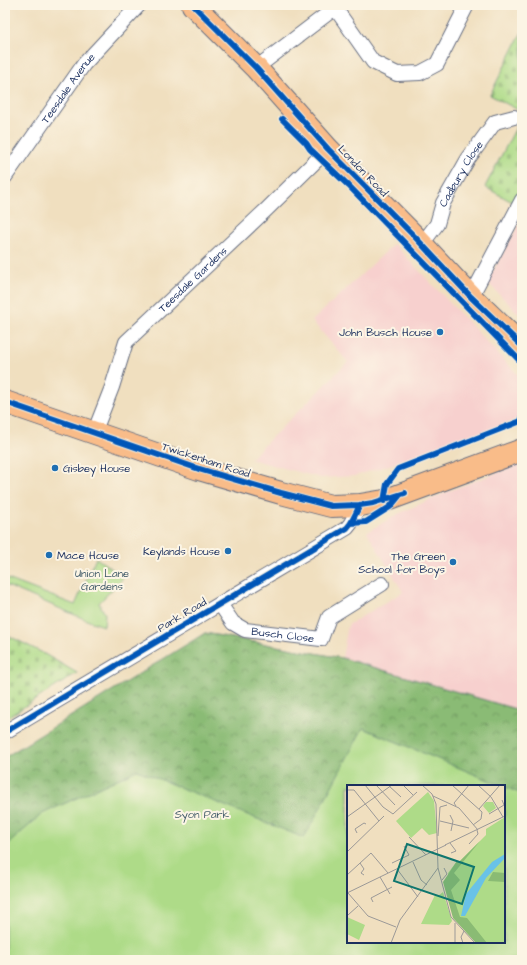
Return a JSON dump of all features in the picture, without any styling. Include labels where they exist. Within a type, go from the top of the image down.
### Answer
[{"type":"main road","name":"London Road","points":[[194,5],[256,68],[328,149],[422,244],[471,297],[522,346]]},
{"type":"main road","name":"Twickenham Road","points":[[5,402],[199,469],[332,506],[360,505],[384,501],[522,450]]},
{"type":"street","name":"Teesdale Avenue","points":[[5,176],[84,64],[139,5]]},
{"type":"street","points":[[256,68],[334,6],[373,62],[397,74],[420,73],[437,64],[467,5]]},
{"type":"street","name":"Cadbury Close","points":[[422,244],[437,224],[443,203],[468,159],[495,122],[514,117]]},
{"type":"street","name":"Teesdale Gardens","points":[[94,433],[112,387],[126,342],[267,209],[328,149]]},
{"type":"street","points":[[471,297],[522,200]]},
{"type":"street","name":"Park Road","points":[[5,732],[76,688],[347,528],[360,505]]},
{"type":"street","name":"Busch Close","points":[[220,604],[232,623],[245,630],[321,639],[329,617],[382,584]]},
{"type":"shaded area","points":[[522,219],[522,317],[487,282]]},
{"type":"shaded area","points":[[394,244],[522,379],[522,397],[519,419],[455,444],[355,476],[321,478],[250,459],[348,362],[312,321]]},
{"type":"shaded area","name":"The Green School for Boys","points":[[522,463],[522,711],[342,658],[348,625],[403,592],[367,532],[398,514],[449,491]]},
{"type":"green space","points":[[522,32],[522,112],[490,95]]},
{"type":"green space","points":[[522,116],[522,188],[514,203],[485,187]]},
{"type":"green space","name":"Union Lane Gardens","points":[[96,558],[124,577],[99,603],[105,614],[104,626],[5,585],[5,578],[75,605]]},
{"type":"green space","name":"Syon Park","points":[[205,633],[342,658],[522,711],[522,724],[517,740],[522,743],[522,960],[5,960],[5,774]]},
{"type":"green space","points":[[205,633],[342,658],[522,711],[522,724],[517,740],[522,743],[522,794],[505,787],[505,785],[500,785],[363,728],[304,838],[137,770],[42,814],[5,847],[5,757]]},
{"type":"green space","points":[[5,634],[41,652],[77,673],[5,719]]},
{"type":"cycle path","points":[[193,5],[256,68],[328,149],[415,237],[471,297],[522,346]]},
{"type":"cycle path","points":[[282,119],[522,363]]},
{"type":"cycle path","points":[[5,402],[199,469],[331,506],[373,503],[405,493]]},
{"type":"cycle path","points":[[384,501],[387,484],[398,469],[521,421],[522,418]]},
{"type":"cycle path","points":[[351,523],[366,522],[390,507],[399,496]]},
{"type":"cycle path","points":[[5,732],[347,528],[360,505]]},
{"type":"place","name":"John Busch House","points":[[440,332]]},
{"type":"place","name":"Gisbey House","points":[[55,468]]},
{"type":"place","name":"Keylands House","points":[[228,551]]},
{"type":"place","name":"Mace House","points":[[49,555]]},
{"type":"place","name":"The Green School for Boys","points":[[453,562]]}]
